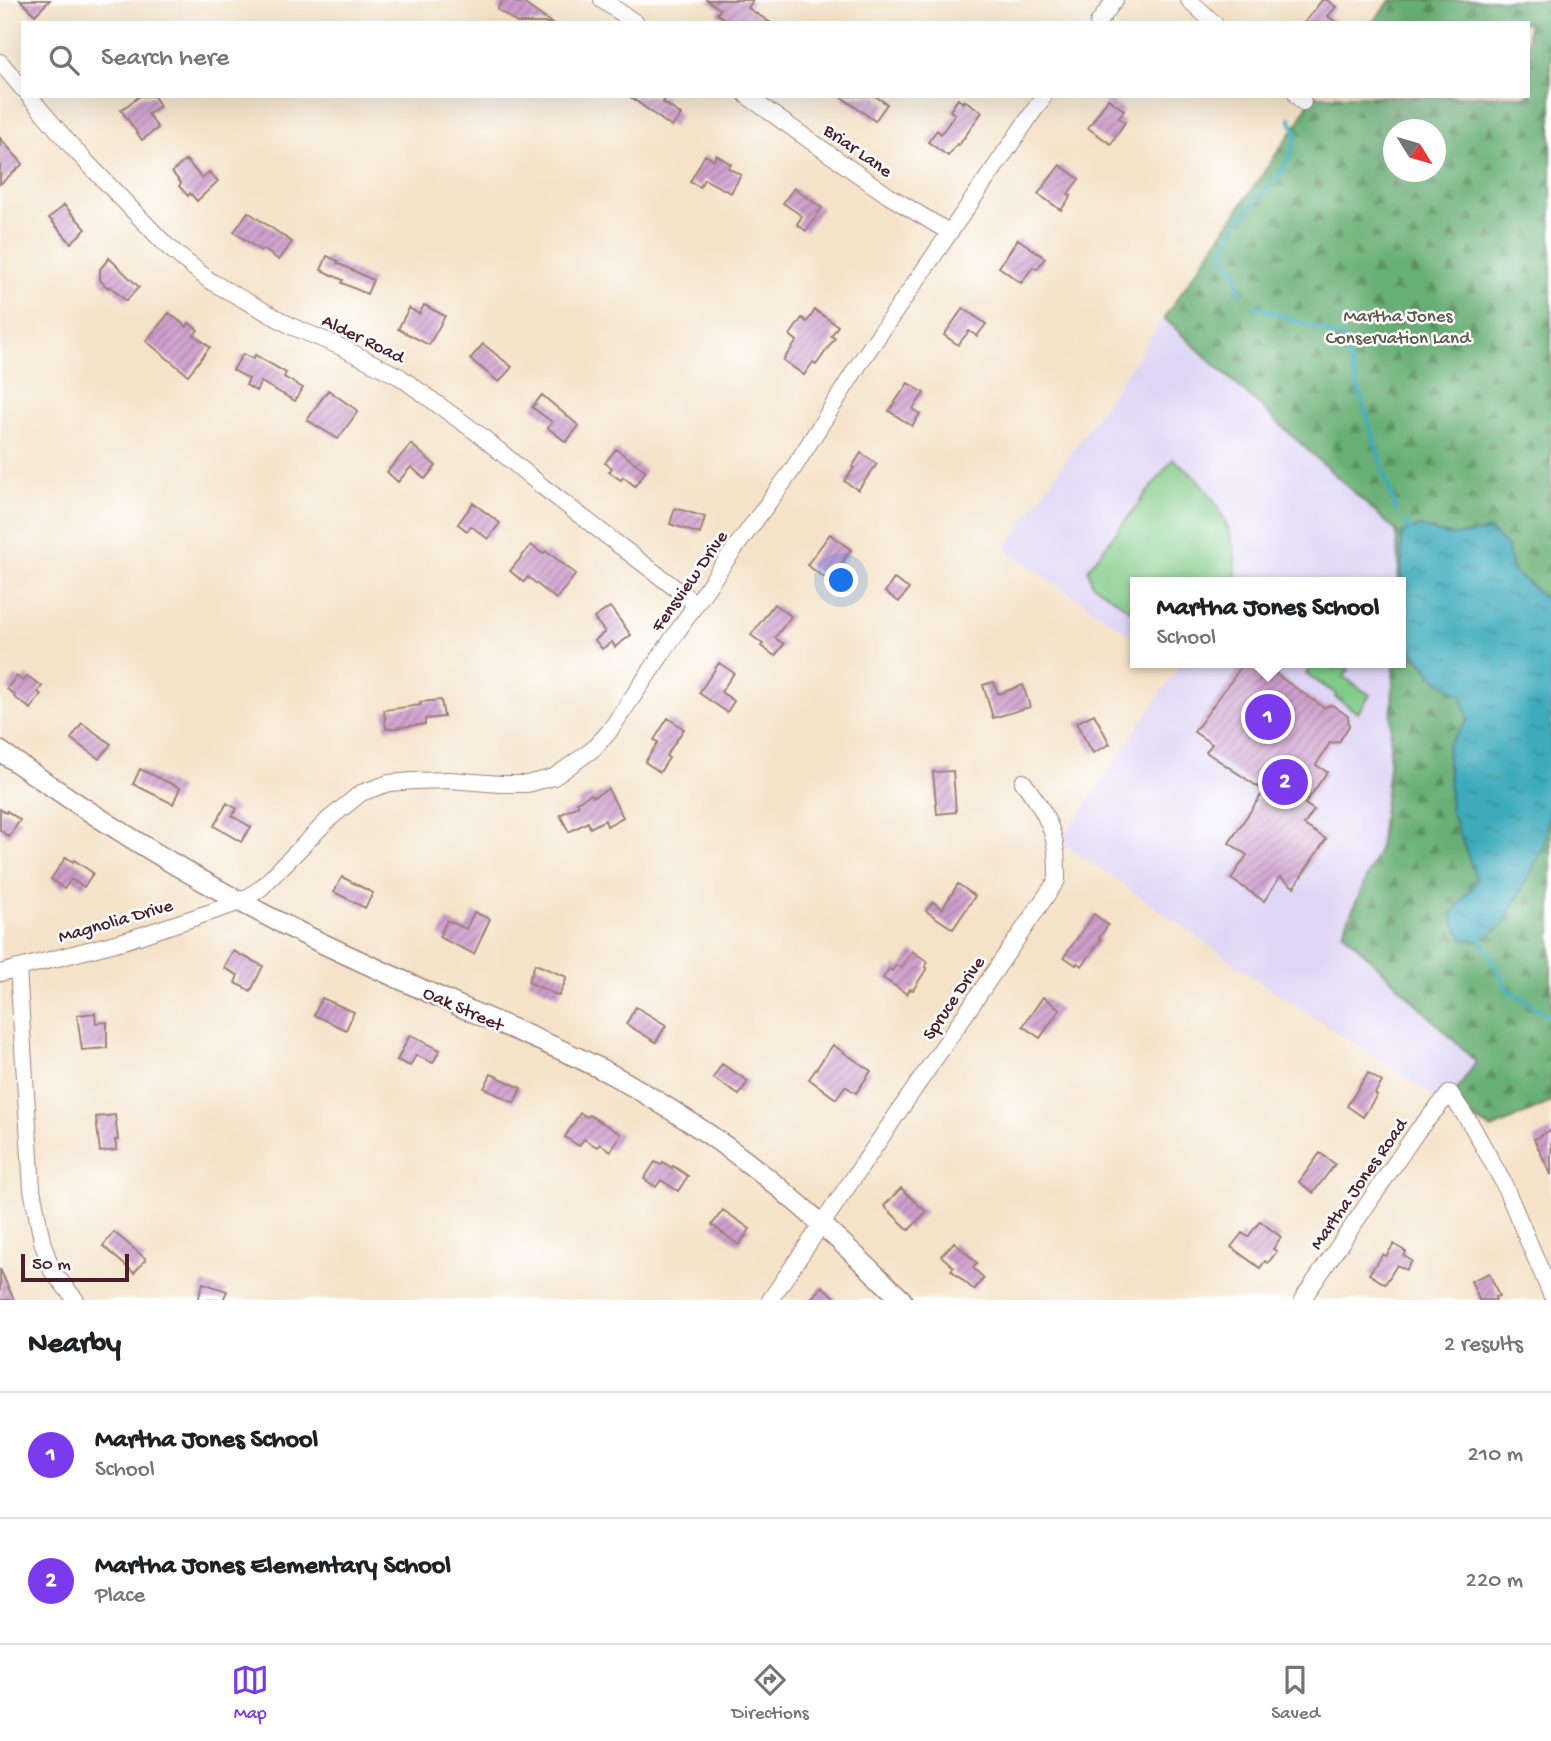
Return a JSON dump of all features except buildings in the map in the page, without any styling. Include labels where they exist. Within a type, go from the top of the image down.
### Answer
[{"type":"street","points":[[602,0],[633,21]]},
{"type":"street","points":[[1099,21],[1115,0]]},
{"type":"street","points":[[1189,0],[1212,21]]},
{"type":"street","points":[[0,62],[21,87]]},
{"type":"street","name":"Alder Road","points":[[31,98],[74,149],[167,246],[210,281],[293,327],[339,346],[400,377],[480,435],[543,487],[696,604]]},
{"type":"street","name":"Briar Lane","points":[[750,98],[889,196],[949,232]]},
{"type":"street","name":"Fensview Drive","points":[[241,902],[261,888],[330,819],[361,793],[389,783],[413,781],[450,779],[527,784],[554,777],[592,750],[608,733],[793,468],[861,361],[1043,98]]},
{"type":"street","name":"Oak Street","points":[[0,751],[62,794],[187,873],[241,902],[328,946],[605,1071],[708,1134],[758,1171],[822,1224],[902,1300]]},
{"type":"street","name":"Spruce Drive","points":[[770,1300],[1057,880],[1056,850],[1048,820],[1023,782]]},
{"type":"street","name":"Magnolia Drive","points":[[0,973],[127,940],[241,902]]},
{"type":"street","points":[[18,968],[32,1189],[42,1241],[52,1271],[76,1300]]},
{"type":"street","name":"Martha Jones Road","points":[[1302,1300],[1418,1130],[1450,1093],[1503,1182],[1551,1294]]},
{"type":"shaded area","points":[[1164,318],[1396,531],[1398,577],[1130,577],[1130,635],[1005,549]]},
{"type":"shaded area","points":[[1178,668],[1394,668],[1389,767],[1379,849],[1344,932],[1476,1062],[1447,1105],[1261,982],[1060,842]]},
{"type":"green space","name":"Martha Jones Conservation Land","points":[[1391,0],[1551,0],[1551,1102],[1492,1129],[1447,1105],[1476,1062],[1343,932],[1379,849],[1389,767],[1394,668],[1406,668],[1406,577],[1398,577],[1396,531],[1164,318],[1301,118],[1310,98],[1530,98],[1530,21],[1374,21]]},
{"type":"green space","points":[[1173,459],[1201,483],[1221,513],[1233,546],[1236,577],[1130,577],[1130,610],[1092,584],[1088,569]]},
{"type":"green space","points":[[1310,668],[1347,668],[1344,677],[1370,695],[1358,713],[1306,674]]},
{"type":"water","points":[[1421,526],[1455,535],[1490,530],[1508,548],[1512,570],[1551,602],[1551,808],[1545,845],[1503,925],[1479,941],[1463,940],[1451,915],[1477,880],[1451,811],[1447,746],[1468,720],[1462,696],[1438,681],[1406,640],[1406,577],[1402,577],[1402,533]]},
{"type":"waterway","points":[[1240,294],[1236,270],[1221,254],[1241,217],[1280,175],[1293,149],[1296,133],[1290,118]]},
{"type":"waterway","points":[[1255,306],[1343,338],[1396,511]]},
{"type":"waterway","points":[[1406,523],[1412,533]]},
{"type":"waterway","points":[[1480,937],[1507,989],[1551,1017]]},
{"type":"place","name":"Martha Jones School","points":[[1268,717]]},
{"type":"place","name":"Martha Jones Elementary School","points":[[1285,782]]}]
